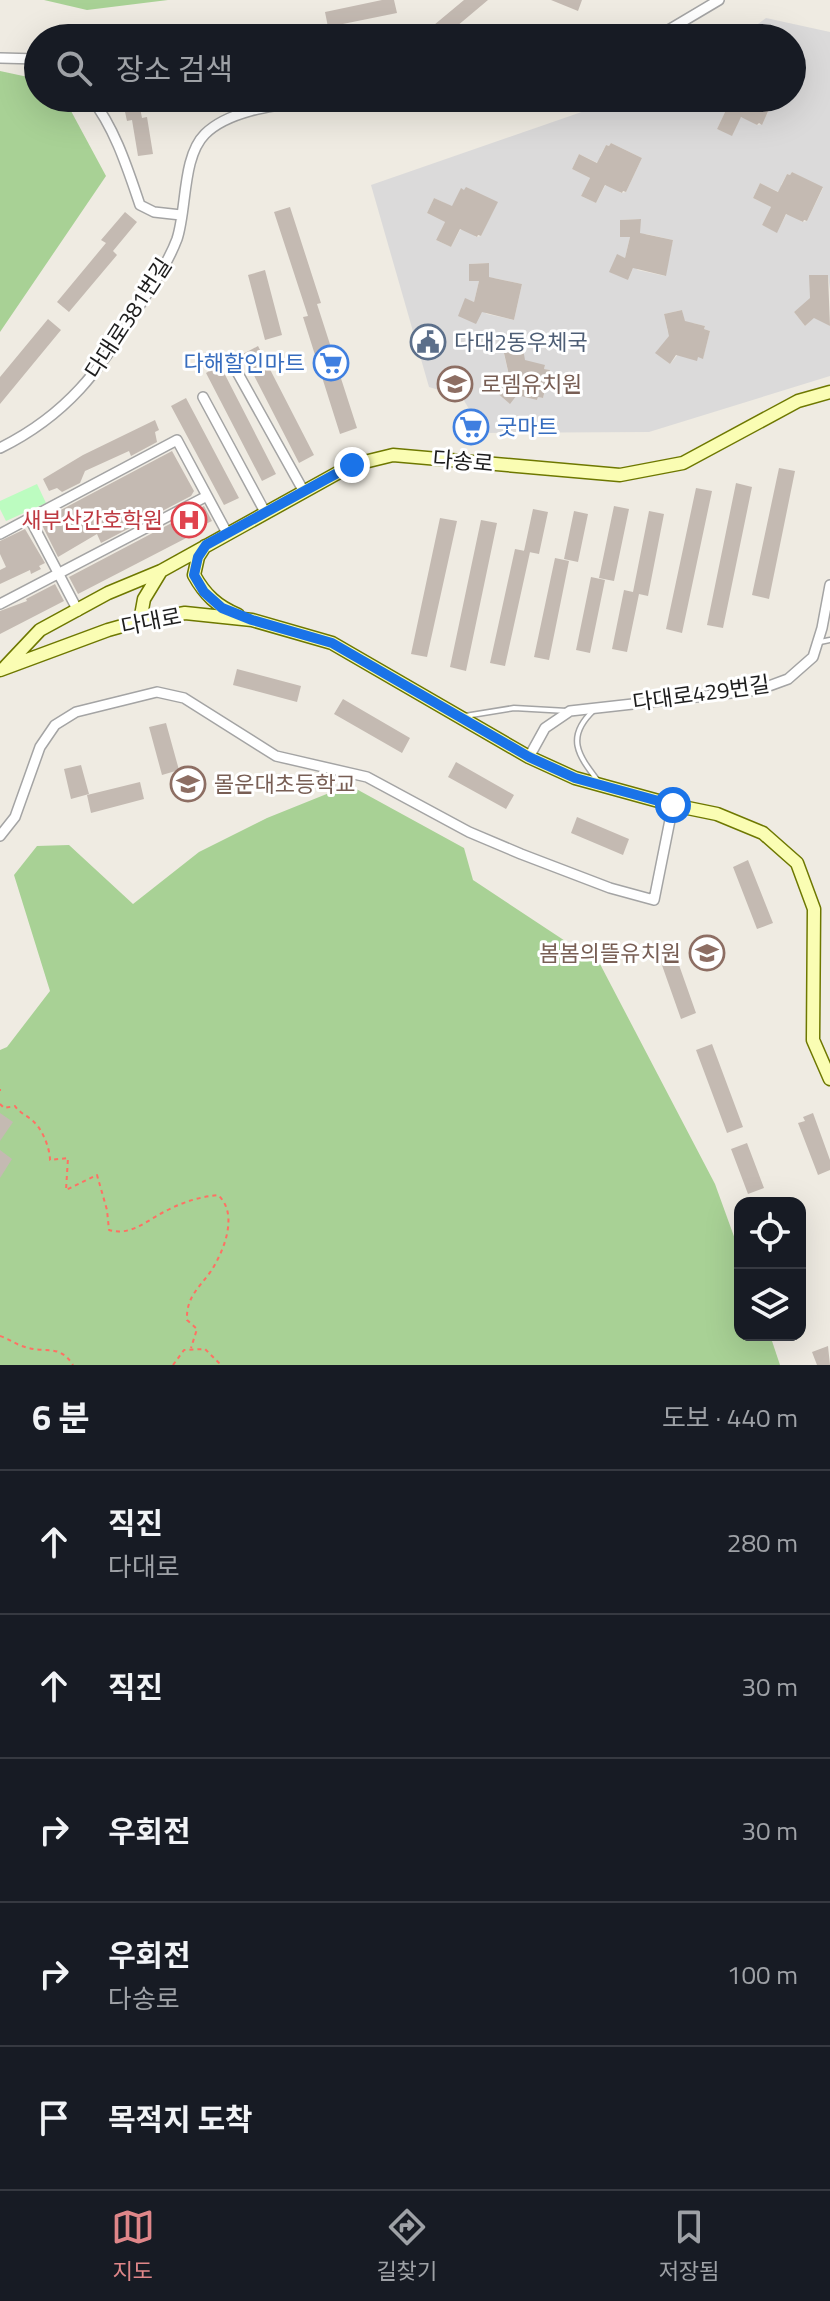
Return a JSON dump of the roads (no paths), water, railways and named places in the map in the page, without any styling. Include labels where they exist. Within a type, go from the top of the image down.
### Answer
[{"type":"main road","name":"다송로","points":[[1,670],[40,630],[108,593],[161,571],[352,465],[393,455],[620,475],[683,463],[798,401],[830,392]]},
{"type":"main road","points":[[206,545],[198,557],[194,575],[204,592],[222,608],[252,620]]},
{"type":"main road","points":[[140,621],[144,599],[161,571]]},
{"type":"main road","name":"다대로","points":[[1,670],[140,621],[185,613],[252,620],[332,643],[529,757],[575,778],[717,814],[763,833],[797,863],[814,909],[813,1040],[830,1079]]},
{"type":"street","points":[[679,24],[719,0]]},
{"type":"street","points":[[0,58],[24,59]]},
{"type":"street","points":[[100,112],[125,161],[140,205],[154,212],[181,215]]},
{"type":"street","name":"다대로381번길","points":[[0,448],[52,417],[94,375],[163,269],[177,237],[193,152],[205,134],[242,112]]},
{"type":"street","points":[[236,370],[303,490]]},
{"type":"street","points":[[203,397],[265,512]]},
{"type":"street","points":[[0,534],[177,440],[227,533]]},
{"type":"street","points":[[0,604],[207,496]]},
{"type":"street","points":[[30,519],[78,611]]},
{"type":"street","name":"다대로429번길","points":[[570,711],[758,690],[788,679],[813,657],[830,585]]},
{"type":"street","points":[[0,836],[15,817],[40,747],[55,725],[76,712],[157,692],[184,698],[276,756],[367,777],[469,832],[508,849],[610,888],[654,900],[673,805]]},
{"type":"street","points":[[529,757],[545,728],[570,711]]},
{"type":"lane","points":[[818,642],[830,640]]},
{"type":"lane","points":[[599,706],[585,719],[576,741],[579,756],[599,783]]},
{"type":"lane","points":[[459,717],[514,708],[570,711]]},
{"type":"place","name":"다대2동우체국","points":[[428,342]]},
{"type":"place","name":"다해할인마트","points":[[331,363]]},
{"type":"place","name":"로뎀유치원","points":[[455,384]]},
{"type":"place","name":"굿마트","points":[[471,427]]},
{"type":"place","name":"새부산간호학원","points":[[189,520]]},
{"type":"place","name":"몰운대초등학교","points":[[188,784]]},
{"type":"place","name":"봄봄의뜰유치원","points":[[707,953]]}]
